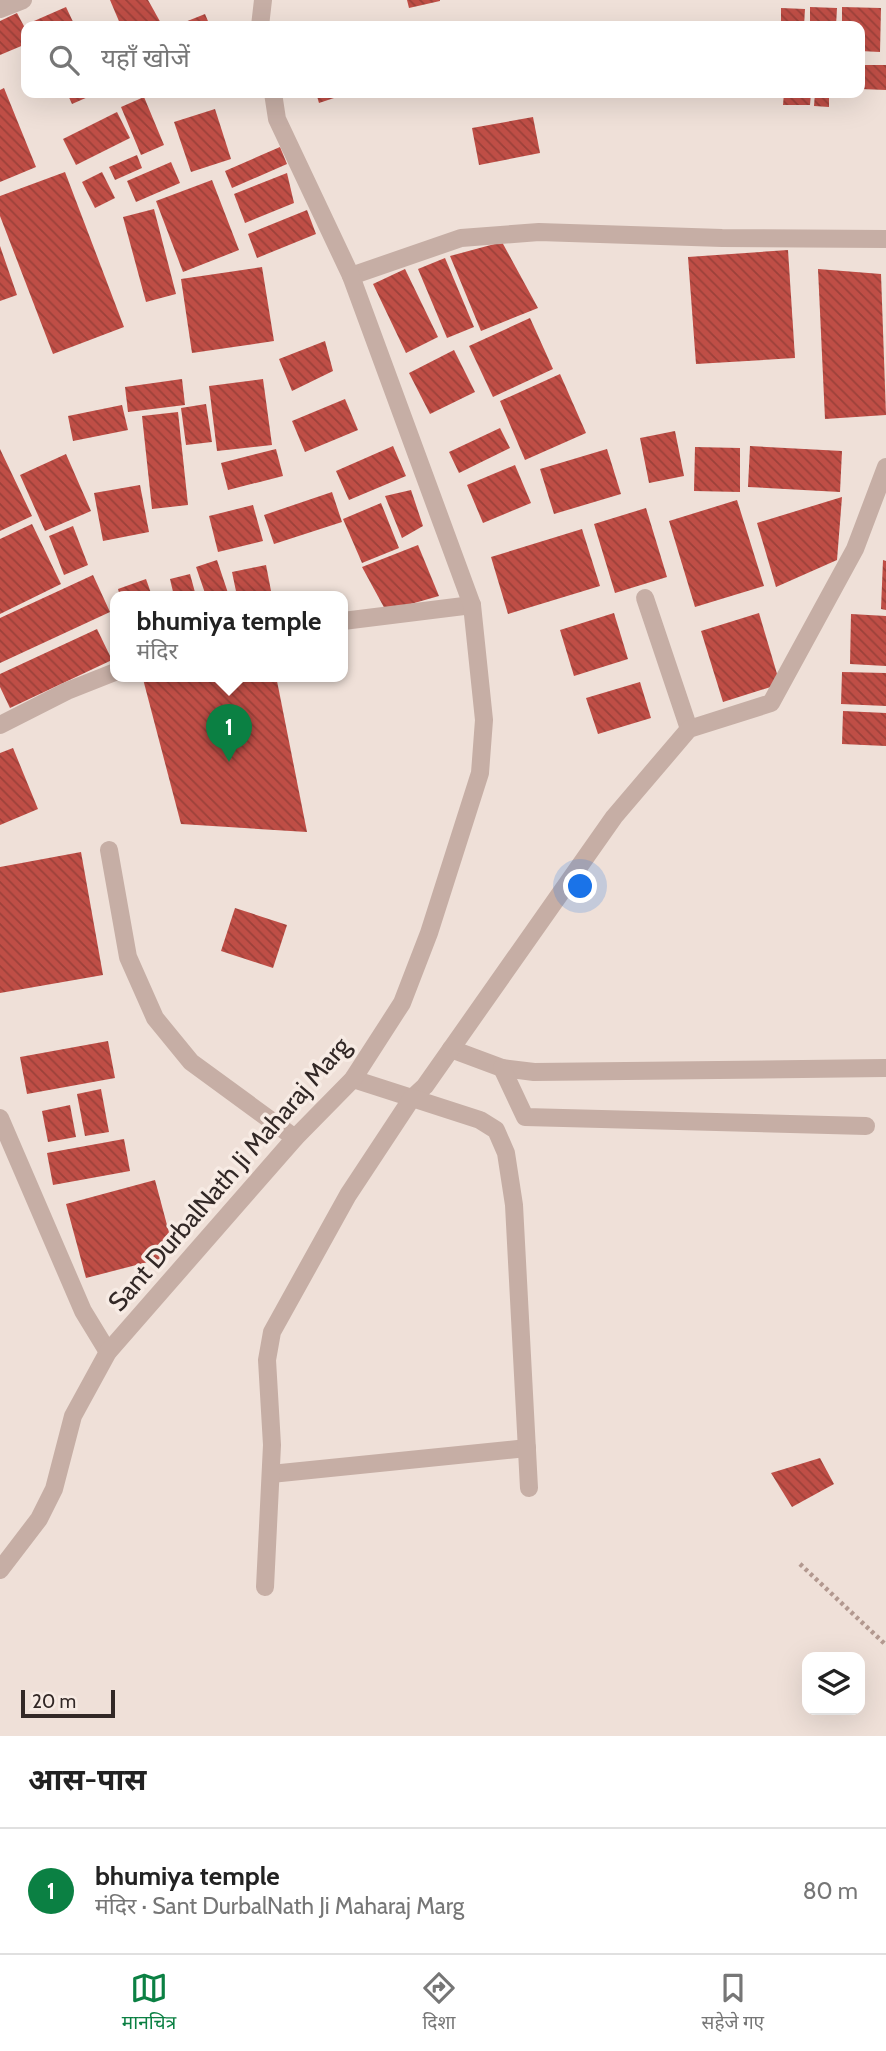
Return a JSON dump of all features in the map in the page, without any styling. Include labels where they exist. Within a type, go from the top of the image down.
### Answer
[{"type":"street","points":[[0,9],[23,0]]},
{"type":"street","points":[[260,21],[262,0]]},
{"type":"street","name":"Sant DurbalNath Ji Maharaj Marg","points":[[0,1570],[39,1519],[54,1489],[74,1416],[108,1352],[295,1138],[353,1079],[402,1003],[429,933],[480,773],[484,720],[472,606],[351,276],[277,119],[274,98]]},
{"type":"street","points":[[351,276],[461,238],[539,232],[722,239],[886,239]]},
{"type":"street","points":[[265,1587],[271,1474],[267,1360],[272,1332],[348,1195],[412,1098],[451,1049],[614,817],[689,729],[765,706],[778,694],[855,549],[886,467]]},
{"type":"street","points":[[645,598],[689,729]]},
{"type":"street","points":[[348,620],[472,606]]},
{"type":"street","points":[[0,725],[67,691],[110,674]]},
{"type":"street","points":[[109,850],[128,957],[155,1018],[191,1062],[295,1138]]},
{"type":"street","points":[[451,1049],[502,1068],[534,1072],[885,1068]]},
{"type":"street","points":[[502,1068],[525,1117],[866,1126]]},
{"type":"street","points":[[353,1079],[480,1120],[496,1130],[506,1153],[514,1205],[529,1489]]},
{"type":"street","points":[[0,1118],[83,1311],[108,1352]]},
{"type":"street","points":[[271,1474],[527,1448]]},
{"type":"path","points":[[800,1564],[886,1645]]},
{"type":"building","points":[[110,0],[148,0],[160,21],[119,21]]},
{"type":"building","points":[[407,0],[440,0],[440,1],[409,8]]},
{"type":"building","points":[[66,7],[73,21],[34,21]]},
{"type":"building","points":[[810,7],[837,8],[836,21],[810,21]]},
{"type":"building","points":[[842,7],[881,8],[880,52],[865,51],[865,21],[842,21]]},
{"type":"building","points":[[781,8],[805,9],[804,21],[781,21]]},
{"type":"building","points":[[17,13],[21,21],[21,46],[0,55],[0,21]]},
{"type":"building","points":[[205,14],[208,21],[188,21]]},
{"type":"building","points":[[865,65],[886,65],[886,90],[865,89]]},
{"type":"building","points":[[4,88],[36,167],[0,182],[0,90]]},
{"type":"building","points":[[69,98],[86,98],[72,104]]},
{"type":"building","points":[[144,98],[164,145],[141,155],[121,107]]},
{"type":"building","points":[[318,98],[334,98],[319,103]]},
{"type":"building","points":[[784,98],[811,98],[810,105],[783,105]]},
{"type":"building","points":[[815,98],[829,98],[829,107],[814,106]]},
{"type":"building","points":[[215,109],[231,159],[191,172],[174,122]]},
{"type":"building","points":[[117,112],[130,138],[76,165],[63,139]]},
{"type":"building","points":[[533,117],[540,153],[479,165],[472,128]]},
{"type":"building","points":[[280,147],[287,164],[232,188],[225,171]]},
{"type":"building","points":[[137,155],[142,168],[115,180],[109,167]]},
{"type":"building","points":[[171,162],[180,183],[136,202],[127,181]]},
{"type":"building","points":[[65,172],[124,327],[53,354],[0,216],[0,196]]},
{"type":"building","points":[[102,172],[115,198],[95,208],[82,182]]},
{"type":"building","points":[[287,173],[294,203],[245,223],[234,194]]},
{"type":"building","points":[[212,180],[239,250],[183,272],[156,201]]},
{"type":"building","points":[[154,209],[176,294],[146,302],[123,217]]},
{"type":"building","points":[[307,210],[316,234],[257,258],[248,234]]},
{"type":"building","points":[[502,242],[538,308],[481,331],[450,256]]},
{"type":"building","points":[[0,246],[17,295],[0,301]]},
{"type":"building","points":[[788,250],[795,358],[696,364],[688,257]]},
{"type":"building","points":[[445,258],[474,327],[447,338],[418,269]]},
{"type":"building","points":[[262,267],[274,341],[192,353],[181,279]]},
{"type":"building","points":[[405,269],[438,337],[406,353],[373,284]]},
{"type":"building","points":[[818,269],[881,274],[886,415],[825,419]]},
{"type":"building","points":[[530,318],[553,369],[493,397],[469,346]]},
{"type":"building","points":[[325,341],[333,371],[292,391],[279,359]]},
{"type":"building","points":[[454,350],[475,392],[430,414],[409,373]]},
{"type":"building","points":[[560,374],[586,433],[525,460],[500,401]]},
{"type":"building","points":[[182,379],[185,405],[128,412],[125,387]]},
{"type":"building","points":[[263,379],[272,445],[217,451],[209,386]]},
{"type":"building","points":[[345,399],[358,430],[305,452],[292,421]]},
{"type":"building","points":[[206,404],[212,442],[186,445],[181,408]]},
{"type":"building","points":[[122,405],[128,430],[73,441],[68,416]]},
{"type":"building","points":[[178,412],[188,505],[152,509],[142,416]]},
{"type":"building","points":[[500,428],[510,448],[459,473],[449,452]]},
{"type":"building","points":[[675,431],[684,476],[649,483],[640,438]]},
{"type":"building","points":[[393,446],[406,476],[349,500],[336,471]]},
{"type":"building","points":[[750,446],[842,451],[840,492],[748,487]]},
{"type":"building","points":[[695,447],[740,448],[740,492],[694,491]]},
{"type":"building","points":[[0,449],[32,516],[0,531]]},
{"type":"building","points":[[276,449],[283,476],[228,490],[221,463]]},
{"type":"building","points":[[607,449],[621,494],[554,514],[540,469]]},
{"type":"building","points":[[66,454],[91,511],[45,531],[20,475]]},
{"type":"building","points":[[515,465],[531,503],[483,523],[467,485]]},
{"type":"building","points":[[140,485],[149,532],[103,541],[94,493]]},
{"type":"building","points":[[411,490],[423,526],[402,538],[385,496]]},
{"type":"building","points":[[332,492],[342,522],[274,544],[264,515]]},
{"type":"building","points":[[842,497],[837,560],[776,587],[757,523]]},
{"type":"building","points":[[737,500],[764,586],[695,607],[669,521]]},
{"type":"building","points":[[381,503],[399,548],[362,563],[343,519]]},
{"type":"building","points":[[253,505],[263,541],[218,552],[209,516]]},
{"type":"building","points":[[646,508],[667,577],[615,593],[594,524]]},
{"type":"building","points":[[32,524],[61,584],[0,614],[0,539]]},
{"type":"building","points":[[73,526],[88,565],[64,575],[49,536]]},
{"type":"building","points":[[582,529],[600,586],[508,614],[491,557]]},
{"type":"building","points":[[418,545],[439,596],[386,611],[362,567]]},
{"type":"building","points":[[217,560],[227,591],[204,591],[196,567]]},
{"type":"building","points":[[883,560],[886,561],[886,610],[881,609]]},
{"type":"building","points":[[266,565],[271,591],[236,591],[232,572]]},
{"type":"building","points":[[190,574],[195,591],[173,591],[170,579]]},
{"type":"building","points":[[93,575],[110,612],[0,663],[0,618]]},
{"type":"building","points":[[146,579],[150,591],[119,591]]},
{"type":"building","points":[[614,613],[628,659],[574,676],[560,630]]},
{"type":"building","points":[[759,613],[780,684],[723,702],[701,631]]},
{"type":"building","points":[[851,614],[886,616],[886,666],[850,664]]},
{"type":"building","points":[[97,629],[110,656],[110,661],[10,708],[0,687],[0,674]]},
{"type":"building","points":[[842,672],[886,673],[886,706],[841,704]]},
{"type":"building","points":[[144,682],[277,682],[307,832],[181,824]]},
{"type":"building","points":[[640,682],[651,718],[598,734],[586,698]]},
{"type":"building","points":[[843,711],[886,713],[886,746],[842,744]]},
{"type":"building","points":[[13,748],[38,809],[0,825],[0,753]]},
{"type":"building","points":[[81,852],[103,975],[0,993],[0,867]]},
{"type":"building","points":[[235,908],[287,925],[273,968],[221,951]]},
{"type":"building","points":[[108,1041],[115,1078],[27,1094],[20,1057]]},
{"type":"building","points":[[101,1089],[109,1132],[85,1136],[77,1094]]},
{"type":"building","points":[[70,1105],[76,1137],[48,1142],[42,1111]]},
{"type":"building","points":[[124,1139],[130,1171],[53,1185],[47,1153]]},
{"type":"building","points":[[155,1180],[175,1255],[86,1278],[66,1204]]},
{"type":"building","points":[[820,1458],[834,1484],[792,1507],[771,1473]]},
{"type":"place","name":"bhumiya temple","points":[[229,762]]}]
